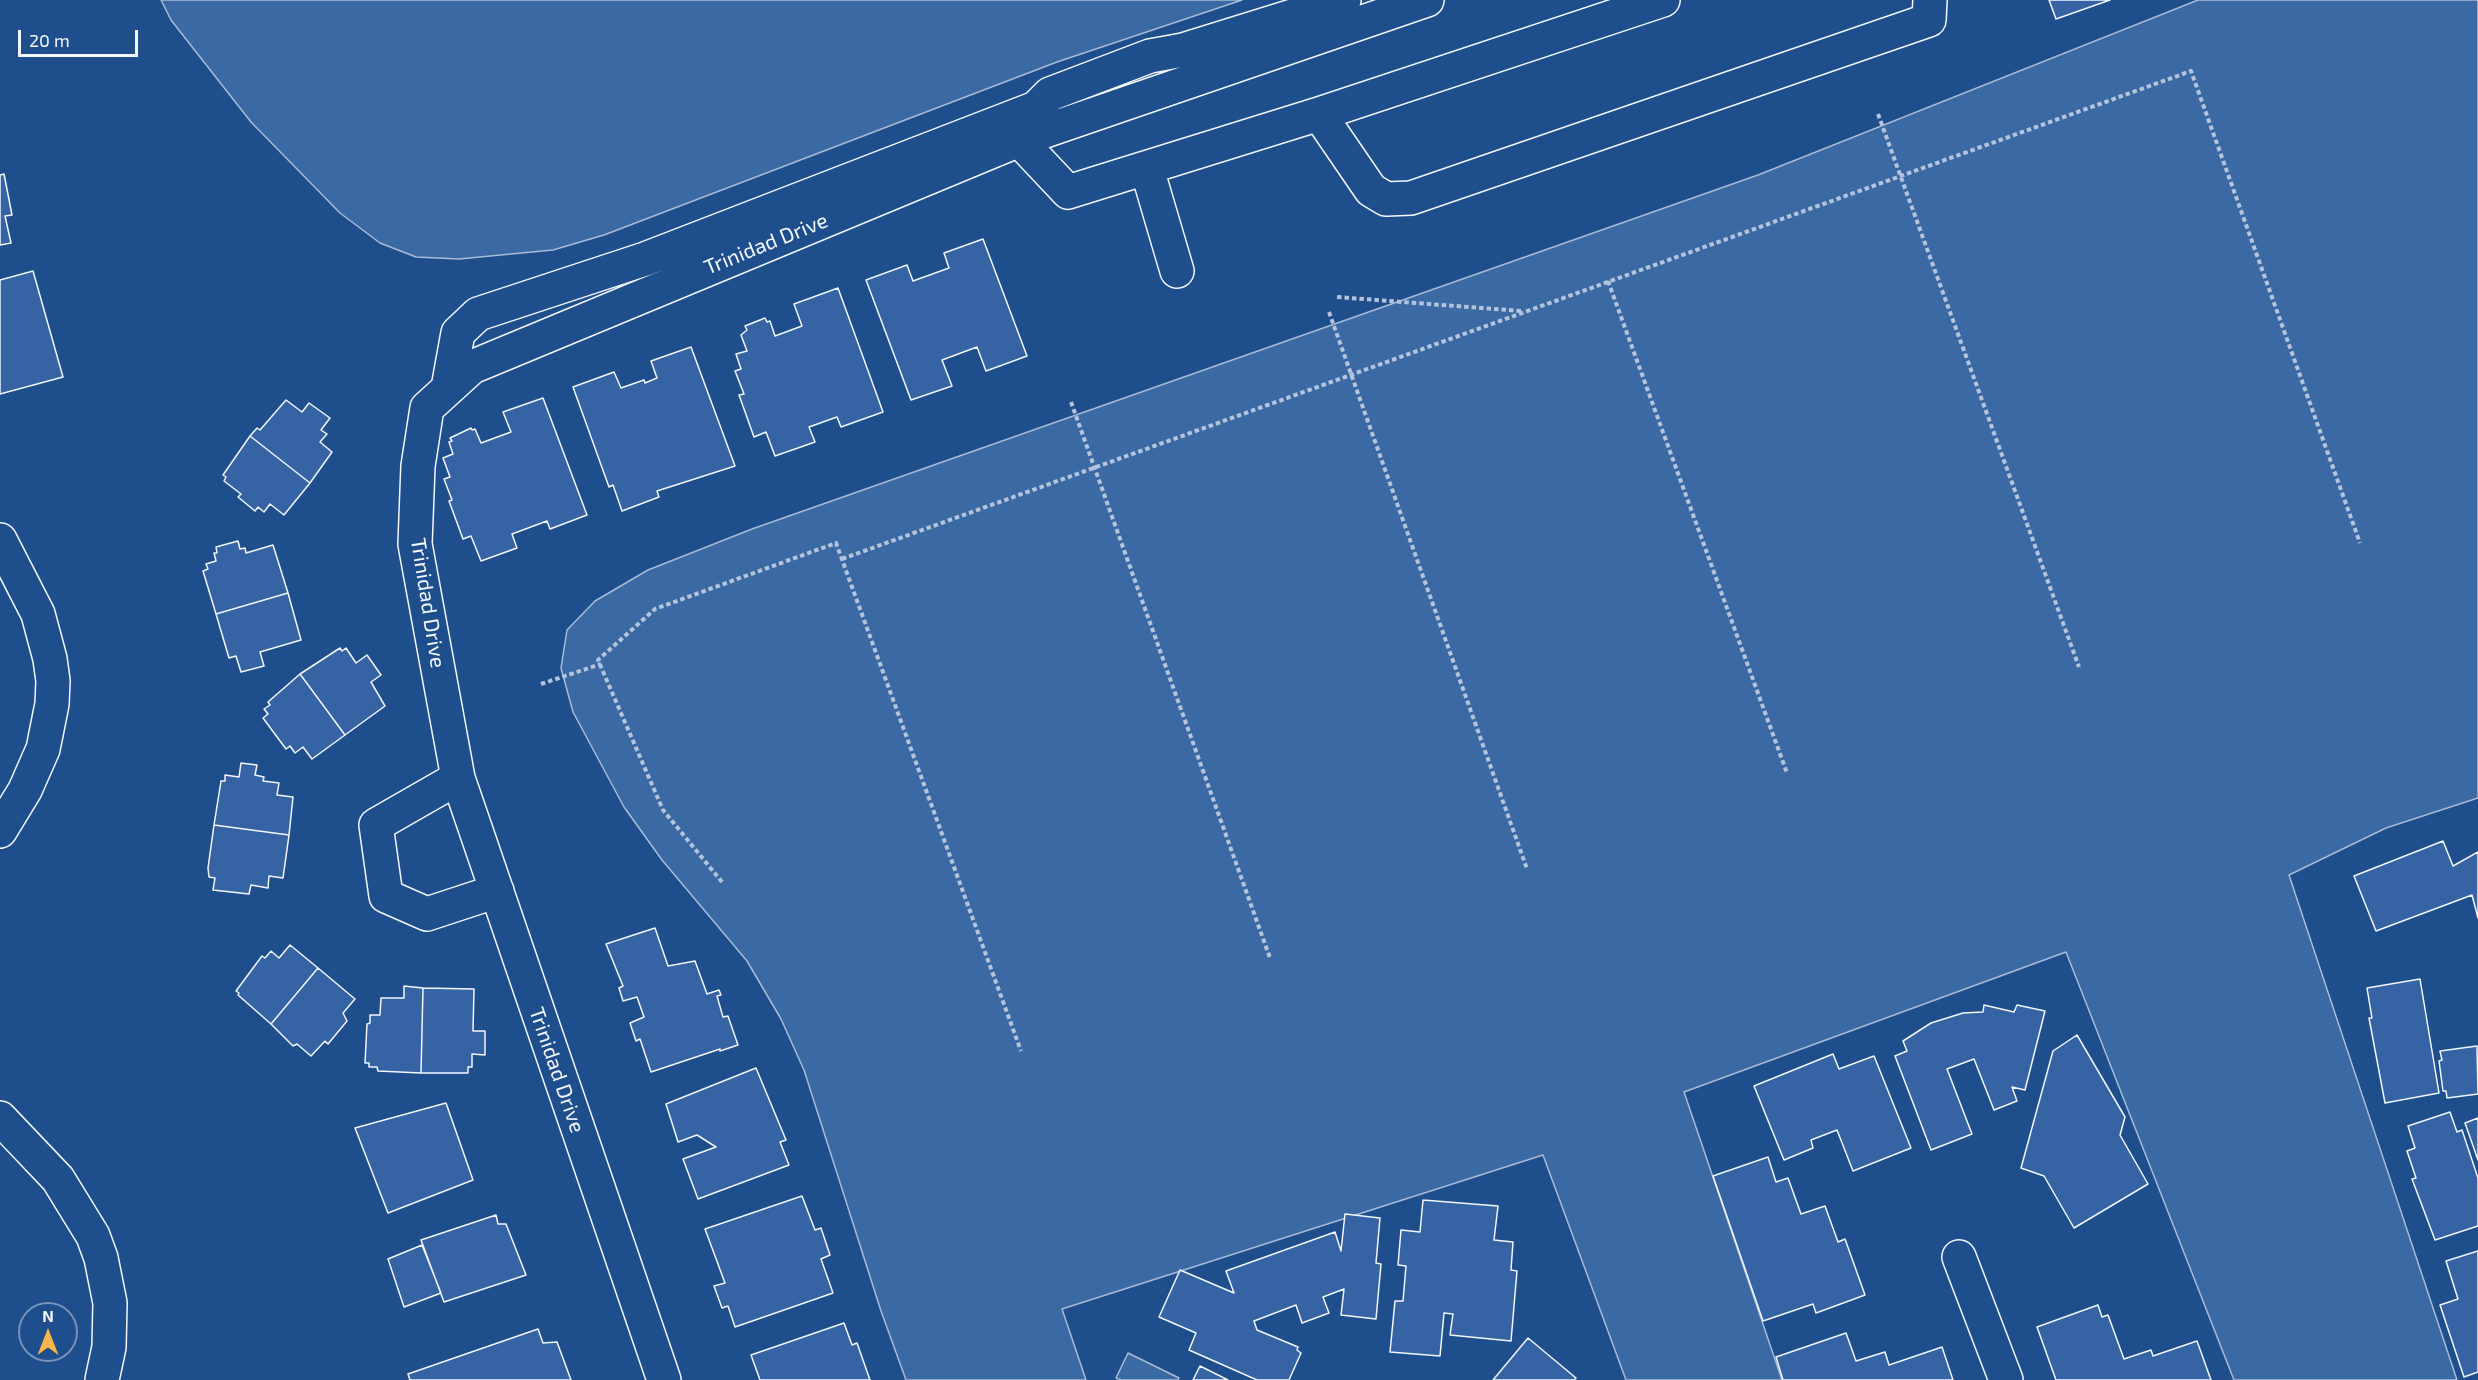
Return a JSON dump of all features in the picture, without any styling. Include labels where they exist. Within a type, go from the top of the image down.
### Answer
[{"type":"street","points":[[448,388],[458,333],[478,314],[645,259],[1036,108],[1050,93],[1150,56],[1183,50],[1344,0]]},
{"type":"street","name":"Trinidad Drive","points":[[664,1380],[458,778],[415,544],[418,466],[427,408],[472,367],[483,362],[1019,140],[1427,0]]},
{"type":"street","points":[[1019,140],[1068,192],[1319,114],[1663,0]]},
{"type":"street","points":[[1319,114],[1371,190],[1386,199],[1411,198],[1929,20],[1930,0]]},
{"type":"street","points":[[1147,169],[1177,271]]},
{"type":"street","points":[[0,540],[38,614],[50,659],[52,704],[43,749],[25,790],[0,831]]},
{"type":"street","points":[[458,778],[376,825],[386,896],[427,914],[497,891]]},
{"type":"street","points":[[0,1118],[58,1179],[93,1236],[110,1303],[109,1347],[102,1380]]},
{"type":"street","points":[[1959,1257],[2006,1380]]},
{"type":"path","points":[[842,559],[2191,71],[2360,543]]},
{"type":"path","points":[[1878,114],[2079,667]]},
{"type":"path","points":[[1608,281],[1787,773]]},
{"type":"path","points":[[1337,297],[1525,311]]},
{"type":"path","points":[[1329,312],[1527,869]]},
{"type":"path","points":[[1071,402],[1270,958]]},
{"type":"path","points":[[722,882],[663,810],[598,660],[655,609],[836,543],[1020,1051]]},
{"type":"path","points":[[541,684],[601,664]]},
{"type":"water","points":[[161,0],[1242,0],[1057,62],[604,235],[553,250],[459,259],[416,257],[380,243],[340,213],[251,122],[171,20]]},
{"type":"water","points":[[2198,0],[2478,0],[2478,798],[2386,828],[2289,875],[2457,1380],[2234,1380],[2066,952],[1684,1092],[1782,1380],[1626,1380],[1543,1155],[1062,1309],[1086,1380],[906,1380],[881,1311],[804,1070],[781,1019],[747,961],[662,860],[624,807],[573,712],[561,668],[567,630],[595,601],[648,570],[752,529],[1758,175]]},
{"type":"water","points":[[1128,1353],[1179,1378],[1178,1380],[1121,1380],[1116,1378]]},
{"type":"building","points":[[2049,0],[2110,0],[2056,19]]},
{"type":"building","points":[[4,174],[12,215],[5,216],[11,243],[0,245],[0,175]]},
{"type":"building","points":[[983,239],[1027,356],[986,371],[977,347],[942,360],[952,386],[911,400],[866,280],[907,265],[913,281],[949,268],[944,253]]},
{"type":"building","points":[[33,271],[63,377],[0,394],[0,280]]},
{"type":"building","points":[[838,288],[883,412],[841,427],[837,417],[809,427],[815,442],[775,456],[766,432],[754,437],[739,395],[744,394],[735,371],[741,369],[736,354],[747,351],[741,335],[747,330],[745,326],[765,318],[767,322],[770,321],[775,336],[802,326],[794,304]]},
{"type":"building","points":[[691,347],[735,466],[657,491],[659,497],[622,511],[613,485],[609,487],[573,387],[614,372],[621,388],[644,380],[645,383],[657,378],[651,361]]},
{"type":"building","points":[[543,398],[587,515],[550,529],[547,521],[512,534],[517,548],[481,561],[471,536],[463,539],[449,501],[452,500],[444,479],[450,477],[443,458],[453,454],[450,438],[471,428],[475,429],[481,443],[511,432],[503,412]]},
{"type":"building","points":[[286,400],[302,412],[309,403],[330,418],[321,430],[327,434],[320,442],[332,452],[310,483],[250,436],[257,428],[260,430]]},
{"type":"building","points":[[250,436],[310,483],[284,515],[270,504],[264,512],[258,507],[255,511],[238,497],[241,494],[224,481],[226,477],[223,475]]},
{"type":"building","points":[[238,541],[240,549],[245,548],[246,553],[273,545],[288,593],[216,614],[203,571],[208,569],[206,564],[216,561],[214,553],[217,553],[216,547]]},
{"type":"building","points":[[288,593],[301,640],[260,652],[264,666],[241,672],[236,656],[229,658],[216,614]]},
{"type":"building","points":[[340,648],[342,651],[346,648],[356,663],[367,655],[381,675],[371,682],[385,706],[345,735],[300,674]]},
{"type":"building","points":[[300,674],[345,735],[312,759],[303,747],[295,753],[290,746],[286,749],[263,718],[268,714],[264,709],[270,705],[268,702]]},
{"type":"building","points":[[241,763],[257,765],[255,775],[264,777],[263,781],[279,783],[277,795],[293,797],[289,835],[214,825],[221,781],[225,781],[225,775],[239,777]]},
{"type":"building","points":[[214,825],[289,835],[283,878],[269,876],[268,888],[251,885],[249,894],[213,890],[215,878],[209,877],[208,868]]},
{"type":"building","points":[[2443,841],[2453,866],[2478,852],[2478,918],[2472,895],[2376,931],[2354,876]]},
{"type":"building","points":[[655,928],[668,966],[695,961],[707,994],[719,990],[721,995],[717,996],[723,1017],[728,1016],[738,1045],[651,1072],[640,1039],[636,1041],[630,1023],[644,1017],[637,997],[623,1001],[619,988],[623,986],[606,944]]},
{"type":"building","points":[[290,945],[318,968],[271,1024],[236,991],[262,956],[265,958],[271,951],[279,958]]},
{"type":"building","points":[[318,968],[355,999],[343,1013],[347,1021],[328,1044],[325,1041],[311,1056],[297,1044],[293,1046],[271,1024]]},
{"type":"building","points":[[2420,979],[2439,1093],[2385,1103],[2369,1018],[2372,1018],[2367,988]]},
{"type":"building","points":[[404,986],[423,988],[421,1073],[378,1071],[377,1067],[369,1067],[369,1063],[365,1063],[367,1024],[370,1023],[370,1015],[380,1015],[381,998],[404,998]]},
{"type":"building","points":[[423,988],[474,989],[473,1031],[485,1031],[485,1055],[472,1054],[472,1067],[468,1067],[468,1073],[421,1073]]},
{"type":"building","points":[[1984,1005],[2014,1012],[2017,1005],[2045,1011],[2025,1090],[2012,1087],[2017,1101],[1994,1110],[1974,1059],[1947,1069],[1972,1134],[1931,1150],[1895,1056],[1907,1051],[1903,1041],[1931,1023],[1963,1013],[1983,1012]]},
{"type":"building","points":[[2077,1035],[2125,1117],[2120,1135],[2148,1184],[2074,1228],[2044,1176],[2021,1168],[2053,1051]]},
{"type":"building","points":[[2477,1046],[2478,1094],[2447,1098],[2446,1091],[2443,1091],[2440,1051]]},
{"type":"building","points":[[1833,1054],[1839,1069],[1874,1056],[1911,1148],[1853,1171],[1837,1130],[1811,1140],[1813,1148],[1784,1160],[1754,1086]]},
{"type":"building","points":[[756,1068],[786,1140],[780,1142],[789,1165],[698,1199],[683,1159],[716,1147],[697,1135],[678,1142],[666,1104]]},
{"type":"building","points":[[446,1103],[473,1180],[388,1213],[355,1128]]},
{"type":"building","points":[[2450,1112],[2457,1132],[2462,1130],[2478,1178],[2478,1226],[2435,1240],[2412,1179],[2416,1178],[2407,1151],[2415,1148],[2408,1126]]},
{"type":"building","points":[[2478,1118],[2478,1160],[2465,1123]]},
{"type":"building","points":[[1768,1157],[1776,1182],[1788,1178],[1801,1214],[1825,1206],[1838,1242],[1845,1239],[1865,1295],[1816,1313],[1813,1304],[1763,1321],[1713,1176]]},
{"type":"building","points":[[802,1196],[815,1230],[821,1228],[830,1255],[821,1259],[833,1293],[735,1327],[728,1306],[722,1308],[714,1286],[725,1283],[705,1229]]},
{"type":"building","points":[[1423,1200],[1498,1206],[1494,1240],[1513,1242],[1511,1270],[1517,1271],[1511,1341],[1450,1335],[1453,1314],[1444,1313],[1440,1356],[1390,1352],[1395,1301],[1403,1301],[1406,1266],[1398,1265],[1401,1230],[1420,1232]]},
{"type":"building","points":[[1345,1214],[1380,1218],[1376,1263],[1381,1264],[1376,1319],[1341,1315],[1344,1289],[1323,1297],[1329,1313],[1302,1323],[1296,1305],[1254,1321],[1257,1330],[1298,1347],[1297,1350],[1301,1353],[1289,1380],[1257,1380],[1189,1350],[1196,1333],[1159,1317],[1180,1270],[1234,1293],[1226,1271],[1335,1232],[1341,1251]]},
{"type":"building","points":[[496,1215],[498,1224],[506,1224],[526,1275],[444,1302],[421,1240]]},
{"type":"building","points":[[422,1245],[441,1293],[404,1307],[388,1259]]},
{"type":"building","points":[[2478,1251],[2478,1372],[2464,1377],[2440,1305],[2458,1299],[2446,1261]]},
{"type":"building","points":[[2098,1305],[2102,1317],[2108,1315],[2124,1359],[2151,1350],[2153,1356],[2197,1341],[2211,1380],[2056,1380],[2037,1327]]},
{"type":"building","points":[[844,1323],[852,1345],[857,1343],[870,1380],[760,1380],[751,1355]]},
{"type":"building","points":[[538,1329],[543,1343],[557,1342],[571,1380],[410,1380],[408,1374]]},
{"type":"building","points":[[1846,1333],[1856,1361],[1885,1352],[1889,1365],[1942,1347],[1953,1380],[1783,1380],[1776,1357]]},
{"type":"building","points":[[1528,1338],[1576,1378],[1574,1380],[1493,1380]]},
{"type":"building","points":[[1200,1366],[1228,1380],[1193,1380]]}]
